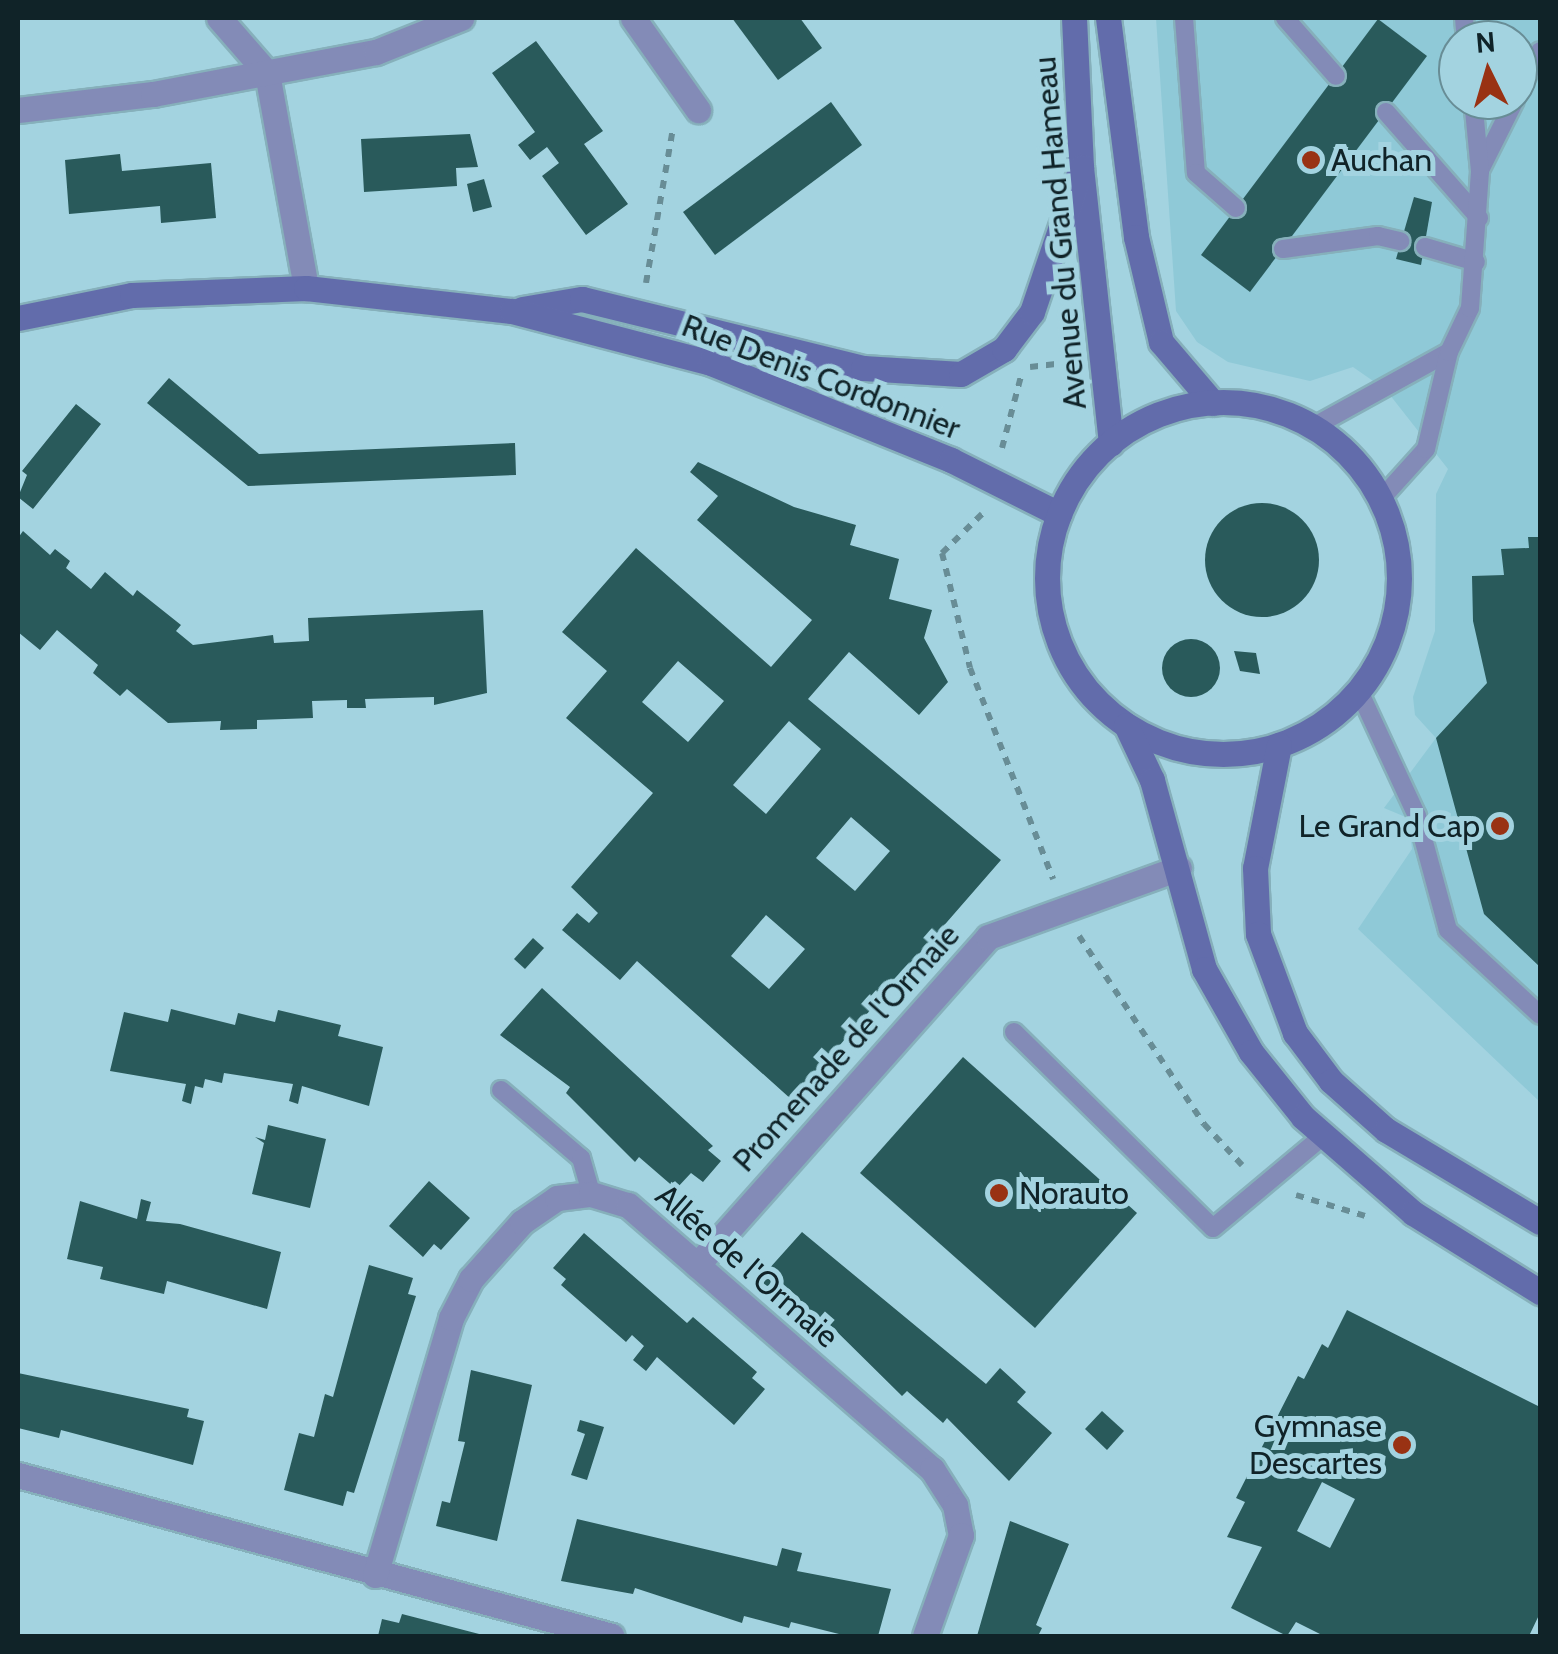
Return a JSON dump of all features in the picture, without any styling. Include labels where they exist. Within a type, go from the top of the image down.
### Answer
[{"type":"main road","name":"Avenue du Grand Hameau","points":[[1074,18],[1082,167],[1111,443]]},
{"type":"main road","points":[[1108,18],[1136,237],[1161,342],[1213,403]]},
{"type":"main road","points":[[512,311],[582,299],[864,368],[961,374],[1004,349],[1032,312],[1082,167]]},
{"type":"main road","name":"Rue Denis Cordonnier","points":[[18,318],[132,295],[306,288],[512,311],[711,363],[951,460],[1058,514]]},
{"type":"main road","name":"Avenue du Grand Hameau","points":[[1126,725],[1200,753],[1279,745],[1336,714],[1359,690],[1381,656],[1396,604],[1394,537],[1380,499],[1363,471],[1313,427],[1248,404],[1213,403],[1142,422],[1111,443],[1080,475],[1058,514],[1046,580],[1050,614],[1077,677],[1126,725],[1152,780],[1179,868],[1192,933],[1220,1002],[1251,1052],[1323,1136],[1413,1213],[1540,1292]]},
{"type":"main road","points":[[1279,745],[1255,868],[1258,934],[1295,1033],[1331,1081],[1386,1130],[1540,1222]]},
{"type":"street","points":[[220,18],[267,73],[306,288]]},
{"type":"street","points":[[18,110],[267,73],[376,52],[461,18]]},
{"type":"street","points":[[633,18],[698,110]]},
{"type":"street","name":"Promenade de l'Ormaie","points":[[697,1266],[988,936],[1179,868]]},
{"type":"street","points":[[375,1575],[451,1318],[471,1279],[522,1222],[557,1198],[591,1194]]},
{"type":"street","name":"Allée de l'Ormaie","points":[[591,1194],[628,1205],[932,1468],[955,1505],[960,1535],[925,1636]]},
{"type":"street","points":[[18,1475],[375,1575],[612,1636]]},
{"type":"lane","points":[[1184,18],[1196,173],[1236,208]]},
{"type":"lane","points":[[1285,18],[1336,76]]},
{"type":"lane","points":[[1386,112],[1478,218]]},
{"type":"lane","points":[[1380,499],[1426,450],[1449,352],[1470,308],[1480,170],[1475,120]]},
{"type":"lane","points":[[1480,170],[1505,120]]},
{"type":"lane","points":[[1283,249],[1378,236],[1400,241]]},
{"type":"lane","points":[[1425,248],[1476,262]]},
{"type":"lane","points":[[1313,427],[1449,352]]},
{"type":"lane","points":[[1359,690],[1417,816],[1448,930],[1540,1015]]},
{"type":"lane","points":[[1014,1032],[1213,1228],[1323,1136]]},
{"type":"lane","points":[[501,1090],[582,1158],[591,1194]]},
{"type":"path","points":[[644,294],[669,133],[698,110]]},
{"type":"path","points":[[1002,448],[1022,368],[1079,361]]},
{"type":"path","points":[[982,514],[942,553],[970,668],[1065,909],[1090,959],[1204,1124],[1266,1184]]},
{"type":"shaded area","points":[[1156,18],[1540,18],[1540,1102],[1358,929],[1412,849],[1408,818],[1384,808],[1436,738],[1415,715],[1413,697],[1435,631],[1436,494],[1448,469],[1386,390],[1353,367],[1310,381],[1228,362],[1197,342],[1176,311]]},
{"type":"building","points":[[732,18],[800,18],[822,48],[778,80]]},
{"type":"building","name":"Auchan","points":[[1378,19],[1427,56],[1250,292],[1201,255]]},
{"type":"building","points":[[536,41],[603,131],[584,144],[628,204],[586,235],[542,176],[559,163],[547,147],[530,160],[518,145],[535,132],[492,73]]},
{"type":"building","points":[[831,102],[862,145],[715,255],[683,212]]},
{"type":"building","points":[[470,134],[478,167],[456,168],[457,186],[364,192],[361,139]]},
{"type":"building","points":[[120,154],[122,171],[211,163],[216,218],[161,223],[160,206],[69,214],[65,160]]},
{"type":"building","points":[[484,179],[492,207],[473,212],[467,184]]},
{"type":"building","points":[[1414,197],[1432,202],[1421,265],[1396,259]]},
{"type":"building","points":[[169,378],[259,454],[515,443],[516,475],[248,486],[147,403]]},
{"type":"building","points":[[76,404],[101,424],[33,509],[18,497],[27,475],[22,471]]},
{"type":"building","points":[[698,462],[794,507],[856,525],[850,545],[899,559],[889,599],[932,610],[924,638],[948,682],[919,715],[849,652],[808,699],[1001,860],[792,1100],[637,961],[620,980],[562,930],[577,913],[589,923],[598,913],[571,887],[653,793],[566,718],[607,671],[562,632],[636,548],[771,667],[812,620],[697,520],[718,496],[690,472]],"holes":[[[678,661],[724,701],[688,742],[642,702]],[[789,721],[821,749],[766,814],[733,785]],[[851,817],[890,851],[855,891],[816,858]],[[766,915],[805,949],[769,989],[731,956]]]},
{"type":"building","points":[[1262,503],[1284,507],[1302,520],[1315,538],[1319,560],[1315,582],[1302,600],[1284,613],[1262,617],[1240,613],[1222,600],[1209,582],[1205,560],[1209,538],[1222,520],[1240,507]]},
{"type":"building","points":[[23,531],[50,555],[55,549],[70,561],[66,568],[91,589],[105,572],[133,596],[137,590],[181,625],[176,631],[193,645],[273,635],[274,643],[309,641],[308,618],[483,610],[487,693],[434,705],[434,697],[365,699],[366,708],[347,708],[347,700],[312,701],[313,718],[257,720],[257,729],[220,730],[221,721],[168,723],[127,689],[120,696],[93,673],[98,665],[57,630],[40,650],[18,632],[18,538]]},
{"type":"building","name":"Le Grand Cap","points":[[1528,537],[1540,537],[1540,967],[1484,914],[1436,738],[1487,683],[1473,621],[1472,576],[1504,575],[1501,549],[1529,548]]},
{"type":"building","points":[[1191,639],[1211,648],[1220,668],[1211,688],[1191,697],[1171,688],[1162,668],[1171,648]]},
{"type":"building","points":[[1234,651],[1256,653],[1260,674],[1240,671]]},
{"type":"building","points":[[533,938],[544,948],[525,969],[514,959]]},
{"type":"building","points":[[542,988],[713,1146],[708,1150],[721,1161],[703,1182],[691,1173],[676,1189],[639,1157],[635,1162],[566,1093],[570,1087],[500,1035]]},
{"type":"building","points":[[171,1009],[235,1025],[238,1013],[275,1022],[278,1010],[341,1025],[338,1036],[383,1047],[369,1106],[302,1086],[298,1104],[289,1101],[293,1084],[224,1073],[222,1083],[205,1079],[203,1088],[195,1086],[191,1104],[182,1101],[186,1084],[110,1071],[124,1012],[168,1022]]},
{"type":"building","name":"Norauto","points":[[963,1057],[1137,1213],[1035,1328],[860,1173]]},
{"type":"building","points":[[268,1125],[326,1139],[310,1208],[252,1194],[264,1143],[255,1137],[265,1140]]},
{"type":"building","points":[[429,1181],[470,1218],[441,1250],[434,1244],[423,1257],[389,1226]]},
{"type":"building","points":[[141,1199],[151,1202],[146,1221],[180,1224],[281,1252],[267,1309],[167,1281],[164,1294],[100,1279],[103,1267],[67,1259],[80,1201],[137,1219]]},
{"type":"building","points":[[802,1232],[986,1384],[1000,1368],[1026,1392],[1017,1402],[1052,1433],[1009,1481],[947,1418],[943,1423],[907,1391],[902,1396],[823,1318],[819,1324],[759,1280]]},
{"type":"building","points":[[584,1233],[687,1323],[693,1317],[757,1372],[752,1378],[765,1389],[734,1425],[657,1357],[646,1371],[633,1360],[644,1346],[632,1335],[626,1342],[561,1285],[566,1279],[553,1268]]},
{"type":"building","points":[[369,1265],[413,1278],[408,1294],[416,1296],[354,1493],[347,1491],[343,1506],[284,1490],[299,1433],[314,1437],[325,1394],[333,1397]]},
{"type":"building","name":"Gymnase Descartes","points":[[1347,1310],[1540,1407],[1540,1613],[1529,1636],[1324,1636],[1296,1622],[1287,1636],[1231,1608],[1262,1547],[1227,1537],[1245,1502],[1236,1498],[1298,1376],[1304,1379],[1322,1344],[1328,1348]],"holes":[[[1322,1482],[1355,1499],[1330,1548],[1297,1531]]]},
{"type":"building","points":[[471,1370],[532,1385],[497,1541],[436,1526],[442,1501],[450,1503],[465,1442],[458,1441]]},
{"type":"building","points":[[18,1373],[189,1409],[187,1417],[204,1421],[193,1465],[61,1430],[59,1438],[18,1428]]},
{"type":"building","points":[[1102,1411],[1124,1431],[1107,1450],[1085,1429]]},
{"type":"building","points":[[580,1420],[604,1427],[587,1480],[571,1475],[585,1434],[577,1431]]},
{"type":"building","points":[[577,1519],[777,1566],[782,1548],[802,1553],[797,1571],[891,1589],[878,1636],[847,1636],[791,1622],[789,1628],[744,1616],[742,1623],[635,1588],[633,1594],[561,1581]]},
{"type":"building","points":[[1010,1521],[1069,1544],[1036,1625],[1042,1628],[1038,1636],[977,1636]]},
{"type":"building","points":[[402,1614],[483,1636],[378,1636],[382,1619],[399,1623]]},
{"type":"place","name":"Auchan","points":[[1311,160]]},
{"type":"place","name":"Le Grand Cap","points":[[1500,826]]},
{"type":"place","name":"Norauto","points":[[999,1193]]},
{"type":"place","name":"Gymnase Descartes","points":[[1402,1445]]}]
